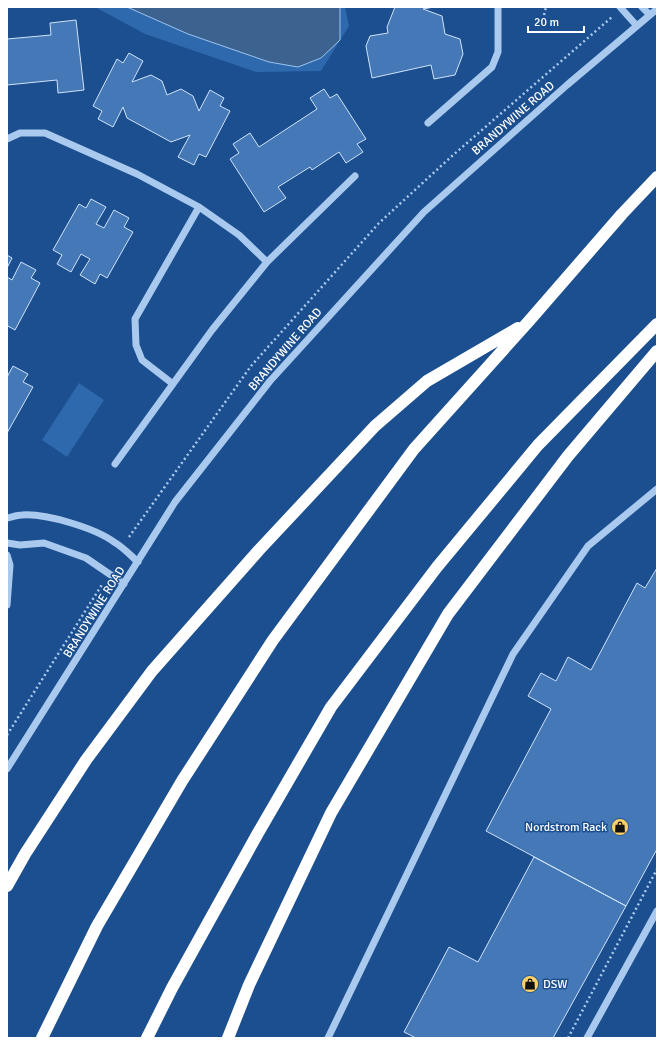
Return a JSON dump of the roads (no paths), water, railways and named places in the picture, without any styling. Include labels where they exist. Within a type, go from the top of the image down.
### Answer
[{"type":"highway","points":[[42,1038],[110,905],[182,781],[273,640],[414,449],[529,322],[622,214],[657,177]]},
{"type":"highway","points":[[7,886],[25,854],[86,760],[152,671],[265,545],[375,426],[427,381],[529,322]]},
{"type":"highway","points":[[147,1038],[172,988],[258,833],[331,707],[437,567],[538,445],[657,324]]},
{"type":"highway","points":[[228,1038],[249,985],[331,813],[448,614],[568,456],[657,351]]},
{"type":"street","points":[[428,123],[492,67],[498,52],[498,7]]},
{"type":"street","points":[[620,7],[637,26]]},
{"type":"street","points":[[642,7],[650,16]]},
{"type":"street","name":"BRANDYWINE ROAD","points":[[7,770],[175,502],[270,381],[424,212],[567,85],[657,9]]},
{"type":"street","points":[[7,139],[20,133],[45,133],[136,174],[199,207],[239,235],[267,262]]},
{"type":"street","points":[[115,464],[212,330],[267,262],[355,176]]},
{"type":"street","points":[[173,384],[142,360],[136,344],[135,319],[199,207]]},
{"type":"street","points":[[328,1038],[513,654],[588,546],[657,489]]},
{"type":"street","points":[[7,518],[23,515],[37,516],[75,524],[96,532],[115,542],[138,562]]},
{"type":"street","points":[[7,543],[20,545],[44,544],[86,558],[124,584]]},
{"type":"street","points":[[7,555],[10,565],[7,605]]},
{"type":"street","points":[[587,1038],[657,911]]},
{"type":"place","name":"Nordstrom Rack","points":[[620,827]]},
{"type":"place","name":"DSW","points":[[530,984]]}]
